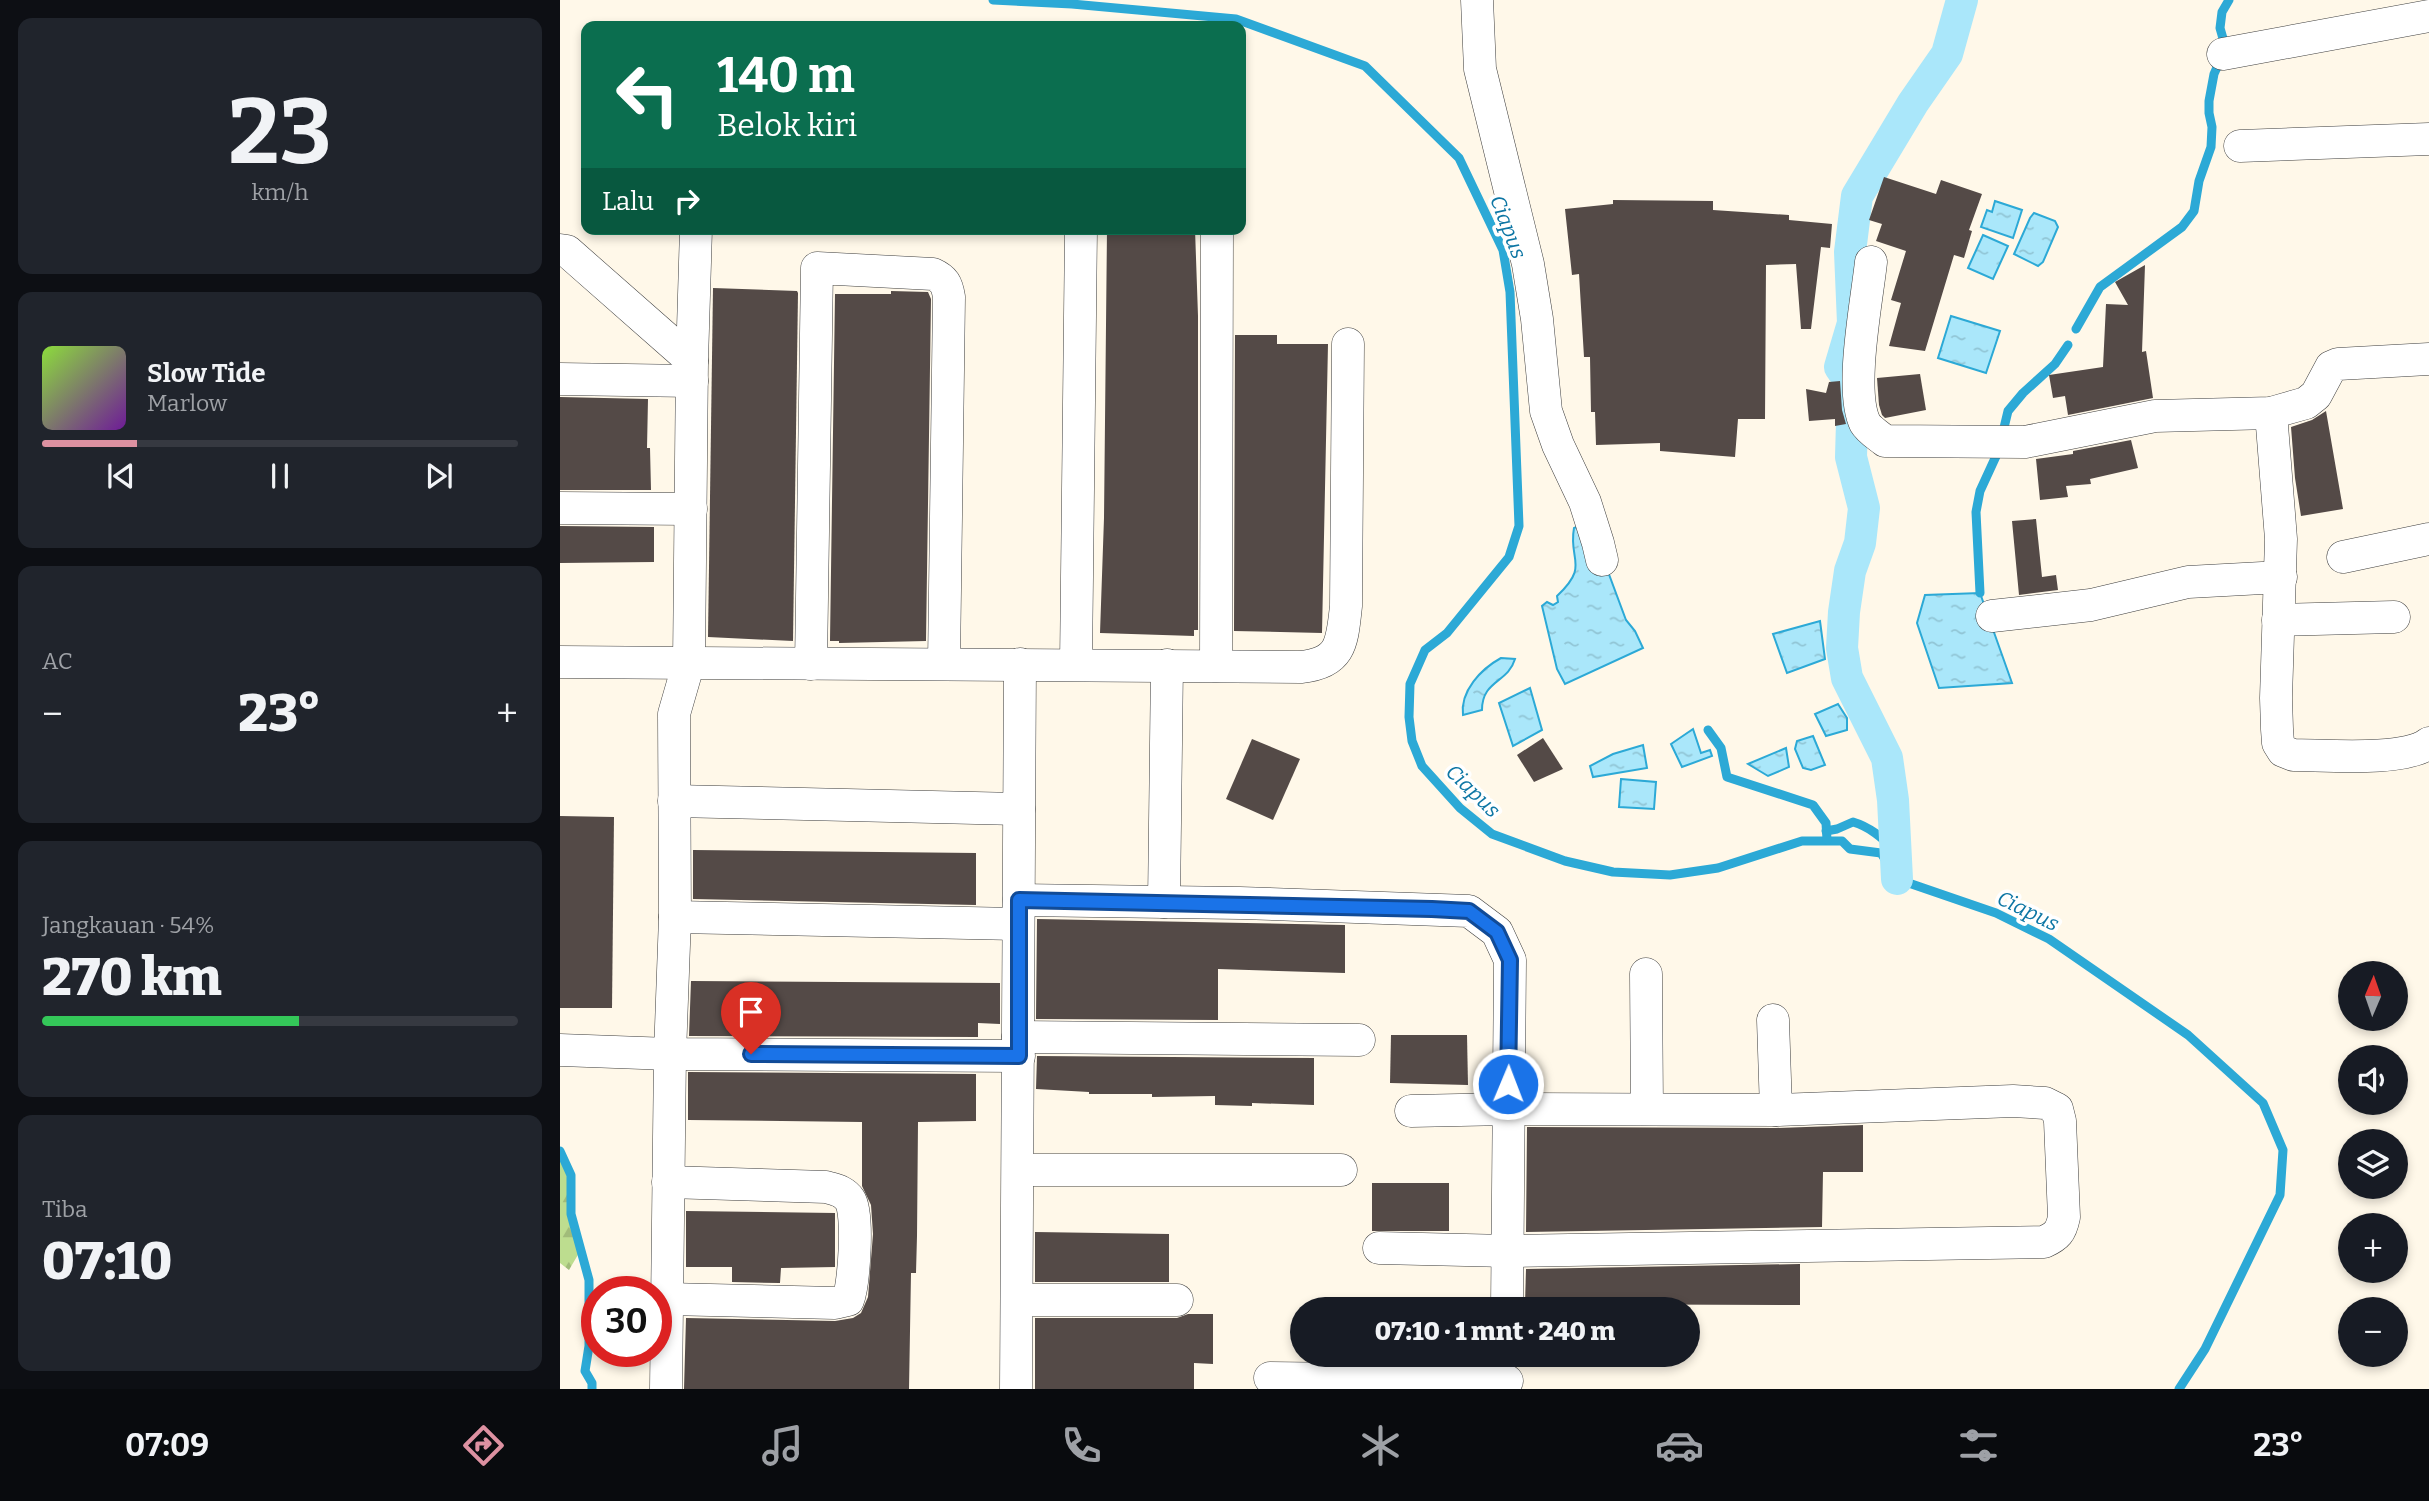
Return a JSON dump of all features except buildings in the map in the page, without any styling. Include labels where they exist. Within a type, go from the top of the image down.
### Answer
[{"type":"street","points":[[1477,0],[1480,69],[1530,275],[1539,328],[1546,411],[1585,502],[1602,560]]},
{"type":"street","points":[[2223,54],[2429,16]]},
{"type":"street","points":[[2240,146],[2429,139]]},
{"type":"street","points":[[667,1276],[675,917],[674,714],[690,662],[696,235]]},
{"type":"street","points":[[1076,664],[1081,235]]},
{"type":"street","points":[[1216,666],[1217,235]]},
{"type":"street","points":[[560,250],[568,251],[692,371]]},
{"type":"street","points":[[1871,262],[1860,369],[1860,405],[1866,425],[1885,441],[2025,442],[2155,415],[2271,413],[2306,403],[2315,395],[2331,367],[2338,364],[2429,359]]},
{"type":"street","points":[[811,664],[817,268],[933,274],[941,277],[947,285],[944,663]]},
{"type":"street","points":[[560,662],[1320,665],[1332,658],[1339,643],[1346,606],[1348,344]]},
{"type":"street","points":[[560,379],[692,371]]},
{"type":"street","points":[[2271,413],[2280,509],[2281,577],[2276,698],[2278,743],[2283,751],[2293,755],[2382,755],[2412,752],[2429,743]]},
{"type":"street","points":[[560,508],[691,509]]},
{"type":"street","points":[[2343,557],[2429,539]]},
{"type":"street","points":[[1992,616],[2091,605],[2188,582],[2281,577]]},
{"type":"street","points":[[2278,620],[2394,617]]},
{"type":"street","points":[[1016,1389],[1020,664]]},
{"type":"street","points":[[1164,902],[1167,665]]},
{"type":"street","points":[[674,801],[1020,809]]},
{"type":"street","points":[[675,917],[1018,912],[1164,902],[1469,911],[1497,932],[1510,960],[1507,1297]]},
{"type":"street","points":[[1646,974],[1647,1109]]},
{"type":"street","points":[[1773,1020],[1776,1110]]},
{"type":"street","points":[[560,1050],[670,1054],[1359,1040]]},
{"type":"street","points":[[1379,1248],[1508,1251],[2044,1242],[2056,1237],[2062,1229],[2060,1121],[2057,1109],[2051,1105],[2030,1101],[1776,1110],[1411,1111]]},
{"type":"street","points":[[1018,1170],[1340,1170]]},
{"type":"street","points":[[668,1181],[826,1188],[841,1191],[851,1202],[854,1216],[854,1277],[848,1300],[835,1303],[672,1299]]},
{"type":"street","points":[[1017,1300],[1177,1300]]},
{"type":"street","points":[[666,1367],[666,1389]]},
{"type":"street","points":[[1270,1378],[1507,1375]]},
{"type":"green space","points":[[560,1154],[569,1176],[569,1215],[579,1253],[569,1270],[560,1263]]},
{"type":"water","points":[[1995,201],[2022,210],[2013,238],[1981,227],[1987,210],[1992,212]]},
{"type":"water","points":[[2034,213],[2055,221],[2058,227],[2043,262],[2038,266],[2014,254]]},
{"type":"water","points":[[1983,235],[2008,246],[1993,279],[1968,268]]},
{"type":"water","points":[[1951,316],[2000,331],[1986,373],[1938,358]]},
{"type":"water","points":[[1577,527],[1604,561],[1626,620],[1643,648],[1565,684],[1557,669],[1542,606],[1547,602],[1553,605],[1558,602],[1557,596],[1573,577],[1576,563],[1573,539],[1574,528]]},
{"type":"water","points":[[1980,593],[2012,683],[1939,688],[1917,623],[1925,595]]},
{"type":"water","points":[[1820,621],[1825,659],[1787,673],[1773,634]]},
{"type":"water","points":[[1501,658],[1515,659],[1512,667],[1486,693],[1482,710],[1463,715],[1468,689],[1486,668]]},
{"type":"water","points":[[1530,688],[1542,730],[1513,746],[1499,703]]},
{"type":"water","points":[[1838,704],[1847,718],[1847,730],[1826,736],[1815,714]]},
{"type":"water","points":[[1693,729],[1701,753],[1710,750],[1712,756],[1682,767],[1671,744]]},
{"type":"water","points":[[1813,736],[1825,765],[1811,770],[1803,768],[1795,749],[1797,741]]},
{"type":"water","points":[[1643,745],[1647,768],[1593,777],[1590,766],[1613,754]]},
{"type":"water","points":[[1786,748],[1789,767],[1768,776],[1748,764]]},
{"type":"water","points":[[1621,779],[1656,782],[1654,809],[1619,807]]},
{"type":"waterway","name":"Ciapus","points":[[993,0],[1072,4],[1241,21]]},
{"type":"waterway","points":[[1897,879],[1893,800],[1887,758],[1847,678],[1842,648],[1850,571],[1860,543],[1864,508],[1851,457],[1853,386],[1840,367],[1853,323],[1850,252],[1857,196],[1913,103],[1947,54],[1962,0]]},
{"type":"waterway","points":[[2076,329],[2100,287],[2182,227],[2194,211],[2199,181],[2211,147],[2209,101],[2214,74],[2223,54],[2224,42],[2220,28],[2222,12],[2229,0]]},
{"type":"waterway","name":"Ciapus","points":[[1246,23],[1365,66],[1459,158],[1503,250],[1510,292],[1519,526],[1509,557],[1447,633],[1425,650],[1410,684],[1409,717],[1412,741],[1422,766],[1460,808],[1492,834],[1565,861],[1613,872],[1670,875],[1718,868],[1802,841],[1842,841],[1850,849],[1881,853],[1897,879],[1996,913],[2049,939],[2188,1035],[2263,1103],[2283,1150],[2280,1195],[2205,1349],[2179,1389]]},
{"type":"waterway","points":[[2002,436],[2008,411],[2023,393],[2055,364],[2068,345]]},
{"type":"waterway","points":[[1980,593],[1976,512],[1980,491],[1997,454]]},
{"type":"waterway","points":[[1708,730],[1721,748],[1727,777],[1813,805],[1826,823],[1827,840]]},
{"type":"waterway","points":[[1826,831],[1853,822],[1870,830],[1895,850]]},
{"type":"waterway","points":[[560,1151],[571,1175],[571,1214],[589,1280],[589,1346],[585,1371],[592,1383],[592,1389]]},
{"type":"route","points":[[751,1054],[1019,1056],[1019,900],[1432,909],[1469,911],[1497,932],[1504,946],[1510,960],[1508,1084]]}]
